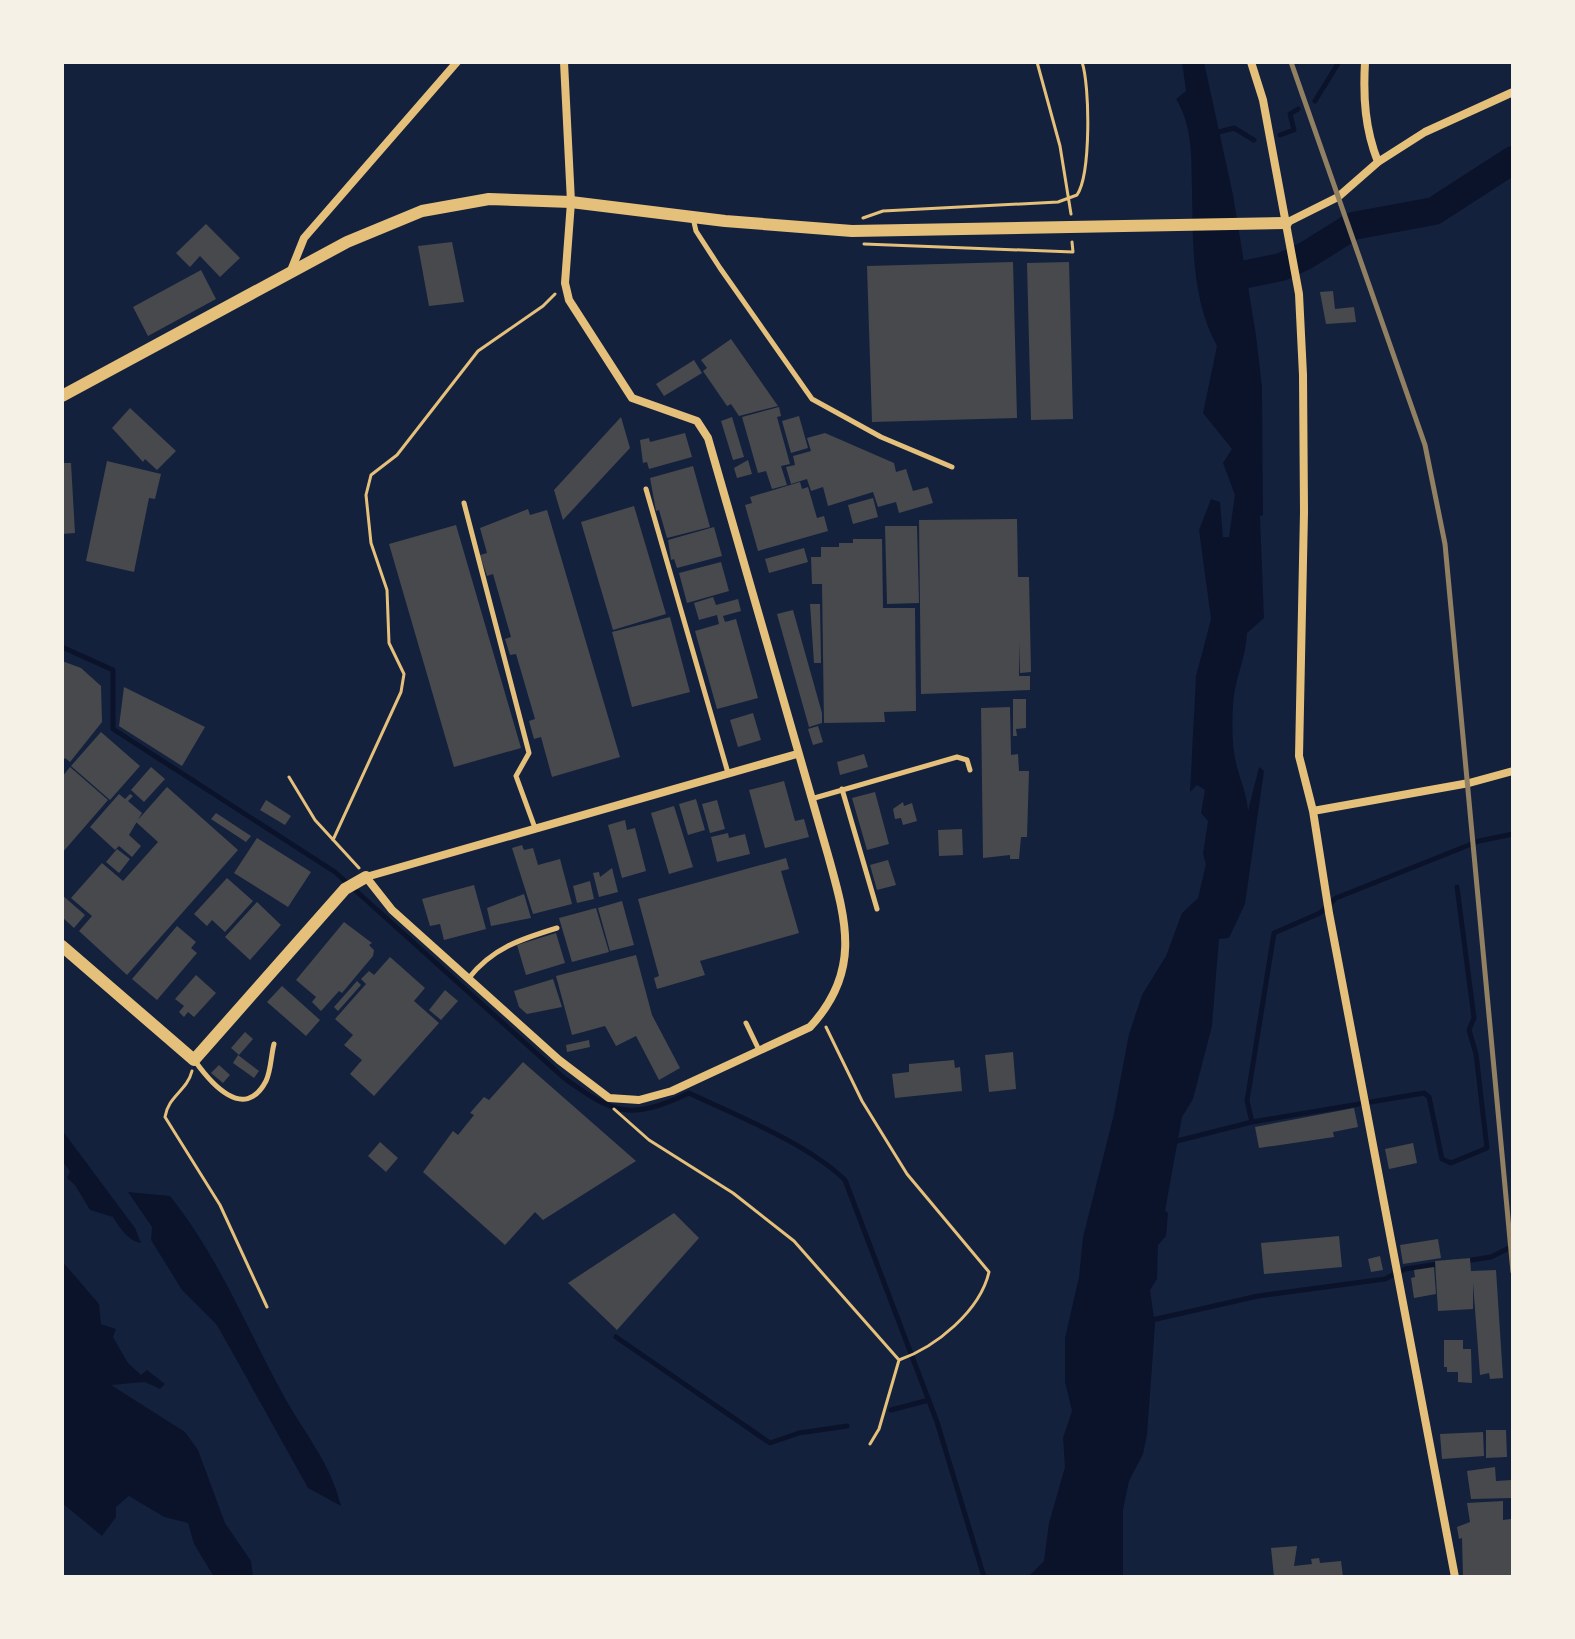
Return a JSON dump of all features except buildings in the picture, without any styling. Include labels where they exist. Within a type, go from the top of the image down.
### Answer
[{"type":"street","points":[[290,274],[304,238],[457,62]]},
{"type":"street","points":[[366,877],[392,910],[559,1060],[609,1098],[639,1100],[672,1091],[810,1027],[819,1017],[835,986],[848,934],[708,438],[697,421],[632,398],[569,300],[565,283],[571,202],[564,62]]},
{"type":"street","points":[[1251,62],[1263,100],[1299,294],[1304,451],[1299,756],[1313,811],[1329,913],[1455,1577]]},
{"type":"street","points":[[1365,62],[1363,98],[1368,138],[1378,162]]},
{"type":"street","points":[[62,396],[347,242],[422,211],[489,199],[571,202],[852,231],[1286,223],[1338,197],[1378,162],[1425,132],[1513,92]]},
{"type":"street","points":[[62,946],[194,1060],[348,886],[366,877],[797,754]]},
{"type":"street","points":[[1313,811],[1469,783],[1513,771]]},
{"type":"lane","points":[[693,217],[696,231],[812,399],[849,421],[952,467]]},
{"type":"lane","points":[[646,489],[728,773]]},
{"type":"lane","points":[[464,503],[529,753],[516,776],[535,828]]},
{"type":"lane","points":[[811,799],[957,757],[967,760],[970,770]]},
{"type":"lane","points":[[842,789],[877,909]]},
{"type":"lane","points":[[468,979],[483,960],[511,942],[557,928]]},
{"type":"lane","points":[[746,1023],[760,1051]]},
{"type":"lane","points":[[194,1060],[213,1086],[227,1096],[241,1099],[260,1089],[267,1079],[274,1044]]},
{"type":"path","points":[[1037,62],[1060,146],[1069,198],[1081,188],[1084,175],[1086,75],[1082,62]]},
{"type":"path","points":[[333,840],[401,692],[404,674],[389,643],[387,590],[371,543],[366,495],[371,475],[397,455],[478,351],[543,306],[565,283]]},
{"type":"path","points":[[289,777],[307,809],[346,854]]},
{"type":"path","points":[[819,1017],[862,1101],[907,1174],[989,1272],[981,1291],[958,1322],[915,1354],[899,1360]]},
{"type":"path","points":[[194,1060],[189,1082],[167,1103],[165,1117],[220,1205],[267,1307]]},
{"type":"path","points":[[619,1115],[649,1140],[733,1193],[794,1241],[899,1360]]},
{"type":"path","points":[[870,1444],[879,1429],[899,1360]]},
{"type":"water","points":[[1182,62],[1204,62],[1233,195],[1262,387],[1263,515],[1260,516],[1264,618],[1247,633],[1235,687],[1233,713],[1235,756],[1248,811],[1259,767],[1264,771],[1245,904],[1229,938],[1219,939],[1212,1026],[1193,1099],[1182,1117],[1165,1211],[1168,1213],[1166,1236],[1158,1245],[1157,1279],[1150,1290],[1155,1325],[1147,1435],[1143,1454],[1129,1481],[1123,1510],[1123,1577],[1028,1577],[1044,1561],[1049,1523],[1065,1467],[1063,1438],[1072,1411],[1065,1382],[1065,1338],[1079,1277],[1083,1237],[1113,1118],[1129,1034],[1142,995],[1166,956],[1182,913],[1198,898],[1206,864],[1203,854],[1208,821],[1201,813],[1205,790],[1197,785],[1190,792],[1196,676],[1211,619],[1199,530],[1211,499],[1220,502],[1223,537],[1229,537],[1235,495],[1223,463],[1232,449],[1203,413],[1217,346],[1202,309],[1195,270],[1190,142],[1186,120],[1176,99],[1186,91]]},
{"type":"water","points":[[62,1130],[135,1228],[141,1243],[128,1237],[113,1217],[90,1210],[75,1185],[67,1178],[70,1171],[62,1161]]},
{"type":"water","points":[[128,1192],[170,1196],[187,1219],[218,1269],[285,1398],[324,1463],[341,1506],[308,1488],[217,1325],[182,1290],[151,1240],[152,1227]]},
{"type":"water","points":[[62,1261],[99,1304],[101,1324],[116,1329],[113,1337],[128,1363],[141,1375],[147,1370],[165,1384],[160,1389],[145,1382],[111,1385],[185,1432],[198,1450],[225,1523],[251,1561],[253,1577],[214,1577],[194,1544],[188,1523],[164,1517],[129,1496],[116,1507],[116,1517],[102,1536],[62,1503]]},
{"type":"waterway","points":[[1315,101],[1339,62]]},
{"type":"waterway","points":[[1280,135],[1294,130],[1290,114],[1298,109]]},
{"type":"waterway","points":[[1215,133],[1234,128],[1254,140]]},
{"type":"waterway","points":[[1237,276],[1281,267],[1353,226],[1434,211],[1513,160]]},
{"type":"waterway","points":[[62,647],[113,670],[113,729],[335,872],[581,1090],[623,1110],[652,1108],[689,1093],[792,1142],[845,1180],[937,1422],[984,1577]]},
{"type":"waterway","points":[[1252,1122],[1247,1101],[1274,933],[1320,913],[1336,898],[1479,841],[1513,834]]},
{"type":"waterway","points":[[1173,1142],[1252,1122],[1424,1093],[1429,1097],[1442,1159],[1451,1163],[1487,1148],[1476,1054],[1469,1030],[1474,1018],[1457,887]]},
{"type":"waterway","points":[[1465,1261],[1491,1257],[1513,1246]]},
{"type":"waterway","points":[[1152,1320],[1258,1296],[1385,1279],[1405,1269],[1439,1264]]},
{"type":"waterway","points":[[616,1337],[770,1443],[799,1433],[847,1426]]},
{"type":"waterway","points":[[891,1410],[929,1400]]},
{"type":"railway","points":[[1291,62],[1425,445],[1445,544],[1513,1272]]}]
